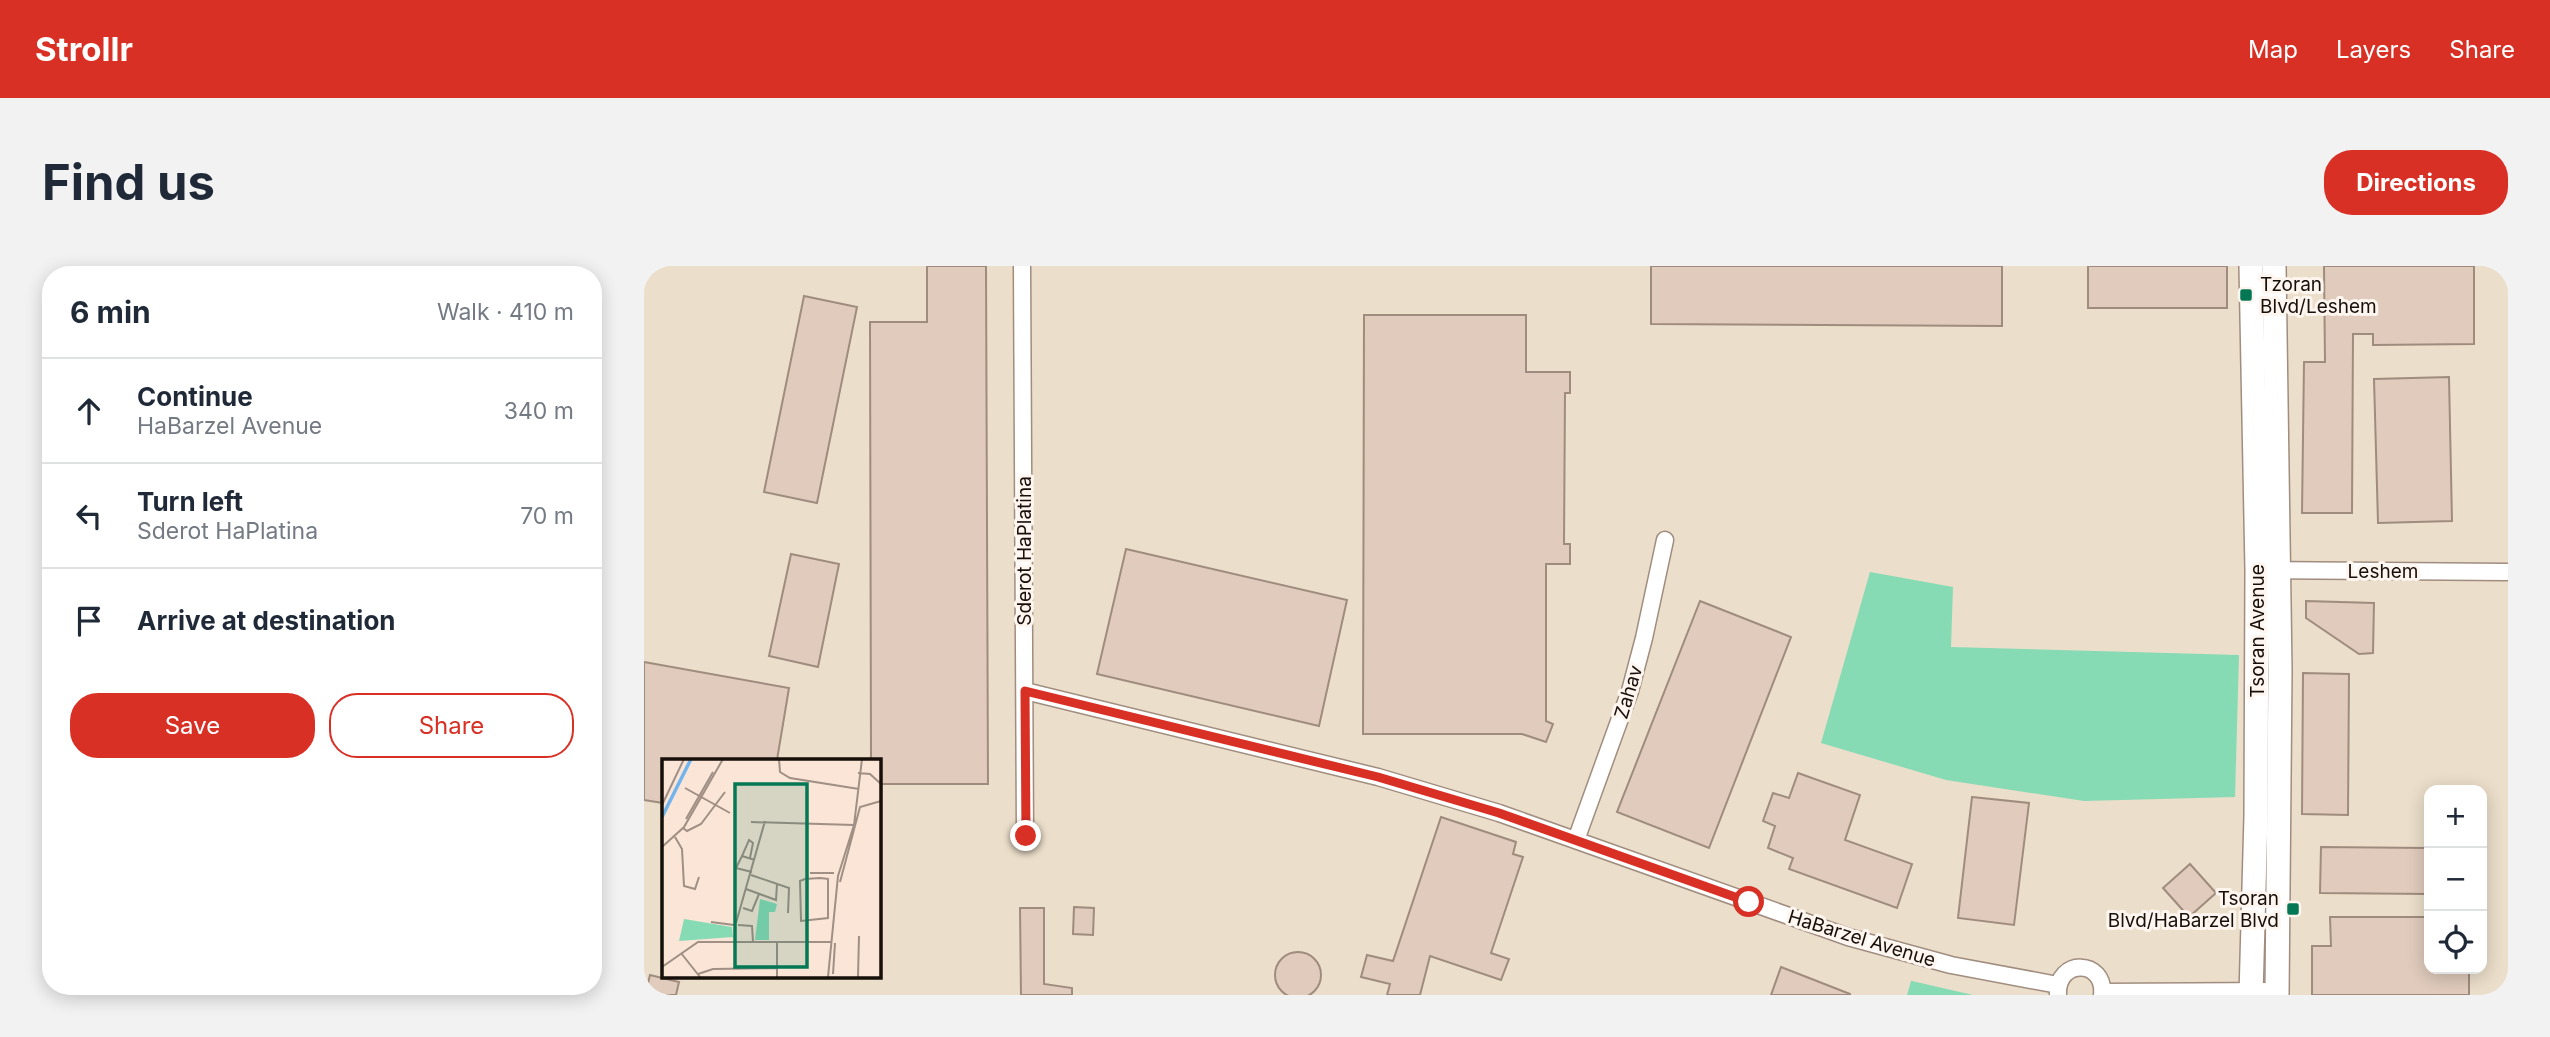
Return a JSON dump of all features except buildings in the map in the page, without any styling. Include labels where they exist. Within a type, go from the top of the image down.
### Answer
[{"type":"street","name":"Sderot HaPlatina","points":[[1022,266],[1026,836]]},
{"type":"street","name":"Tsoran Avenue","points":[[2251,266],[2268,570],[2277,993]]},
{"type":"street","name":"Tsoran Avenue","points":[[2251,993],[2256,816],[2268,570],[2274,266]]},
{"type":"street","name":"Zahav","points":[[1576,840],[1630,691],[1665,540]]},
{"type":"street","name":"Leshem","points":[[2268,570],[2508,572]]},
{"type":"street","name":"HaBarzel Avenue","points":[[1025,691],[1378,777],[1499,813],[1860,941],[2058,990]]},
{"type":"street","points":[[2058,990],[2064,974],[2082,967],[2100,978],[2103,994],[2277,993]]},
{"type":"shaded area","points":[[644,266],[2508,266],[2508,995],[644,995]]},
{"type":"green space","points":[[1870,572],[1953,587],[1951,647],[2239,655],[2235,797],[2084,801],[1946,780],[1821,743]]},
{"type":"green space","points":[[1912,981],[1973,995],[1907,995]]},
{"type":"place","name":"Tzoran Blvd/Leshem","points":[[2246,295]]},
{"type":"place","name":"Tsoran Blvd/HaBarzel Blvd","points":[[2293,909]]},
{"type":"route","points":[[1026,836],[1025,691],[1378,777],[1499,813],[1749,902]]}]
